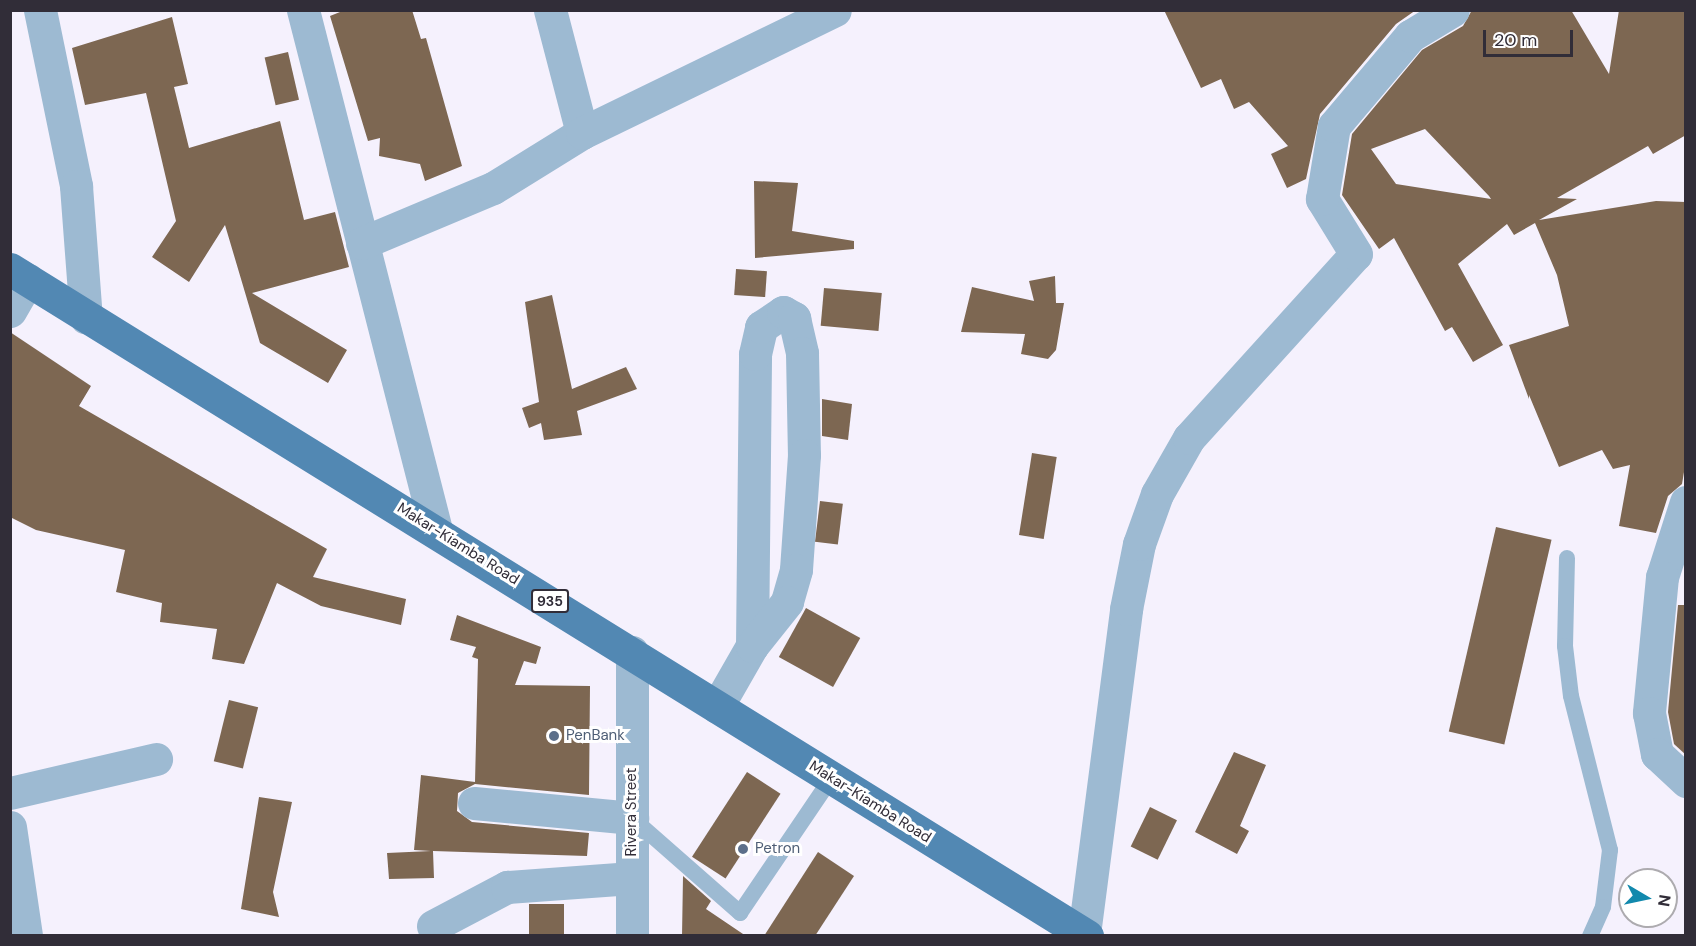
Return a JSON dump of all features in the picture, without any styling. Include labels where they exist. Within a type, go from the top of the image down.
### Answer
[{"type":"main road","name":"Makar-Kiamba Road","points":[[19,275],[436,530],[1086,935]]},
{"type":"street","points":[[40,10],[76,186],[86,318]]},
{"type":"street","points":[[303,10],[436,530]]},
{"type":"street","points":[[550,10],[582,134]]},
{"type":"street","points":[[362,243],[493,188],[582,134],[835,10]]},
{"type":"street","points":[[1086,935],[1126,609],[1139,544],[1157,494],[1189,438],[1356,254],[1322,199],[1334,126],[1410,36],[1453,10]]},
{"type":"street","points":[[10,311],[19,275]]},
{"type":"street","points":[[717,707],[752,646],[787,602],[795,570],[804,455],[802,353],[794,318],[783,312],[761,327],[755,354],[752,646]]},
{"type":"street","points":[[1686,502],[1662,577],[1649,713],[1657,754],[1686,781]]},
{"type":"street","name":"Rivera Street","points":[[632,652],[632,936]]},
{"type":"street","points":[[10,793],[156,759]]},
{"type":"street","points":[[474,803],[632,818]]},
{"type":"street","points":[[10,826],[26,936]]},
{"type":"street","points":[[433,926],[507,887],[632,878]]},
{"type":"lane","points":[[1568,558],[1565,646],[1571,696],[1610,850],[1603,907],[1590,936]]},
{"type":"lane","points":[[632,818],[740,913],[832,777]]},
{"type":"building","points":[[345,10],[412,10],[421,39],[426,38],[462,166],[425,181],[420,164],[379,156],[380,138],[368,141],[330,16]]},
{"type":"building","points":[[1164,10],[1416,10],[1396,24],[1320,114],[1306,179],[1287,188],[1271,154],[1288,146],[1249,102],[1234,109],[1221,79],[1201,88]]},
{"type":"building","points":[[1472,10],[1571,10],[1609,74],[1619,10],[1686,10],[1686,135],[1653,154],[1648,146],[1557,198],[1577,199],[1539,220],[1656,201],[1686,202],[1686,460],[1682,484],[1668,496],[1656,533],[1619,526],[1630,465],[1613,469],[1602,450],[1559,467],[1529,395],[1529,399],[1509,345],[1569,326],[1557,275],[1535,223],[1514,235],[1507,224],[1458,264],[1503,345],[1473,362],[1452,327],[1445,331],[1394,238],[1379,249],[1342,195],[1352,134],[1422,50],[1463,26]],"holes":[[[1425,129],[1491,199],[1396,184],[1371,149]]]},
{"type":"building","points":[[172,17],[188,84],[174,87],[189,148],[280,121],[304,220],[335,212],[349,267],[252,293],[347,350],[328,383],[260,343],[225,225],[189,282],[152,257],[176,221],[146,93],[85,105],[72,48]]},
{"type":"building","points":[[288,52],[299,100],[276,105],[265,57]]},
{"type":"building","points":[[754,181],[798,183],[792,231],[854,241],[854,249],[755,258]]},
{"type":"building","points":[[736,269],[767,271],[765,297],[734,295]]},
{"type":"building","points":[[1055,276],[1056,303],[1064,303],[1056,350],[1048,359],[1021,354],[1025,334],[961,332],[972,287],[1034,301],[1029,281]]},
{"type":"building","points":[[824,288],[882,293],[878,331],[821,326]]},
{"type":"building","points":[[552,295],[572,389],[626,367],[637,389],[577,411],[582,435],[544,440],[541,423],[529,428],[522,408],[539,402],[525,302]]},
{"type":"building","points":[[10,332],[91,386],[79,406],[327,549],[313,577],[406,599],[401,625],[321,606],[277,583],[244,664],[212,659],[217,629],[160,622],[162,603],[116,592],[125,550],[36,530],[10,517]]},
{"type":"building","points":[[822,399],[852,404],[848,440],[822,436]]},
{"type":"building","points":[[1032,453],[1057,457],[1044,539],[1019,535]]},
{"type":"building","points":[[820,501],[843,504],[838,544],[815,542]]},
{"type":"building","points":[[1496,527],[1552,540],[1504,744],[1449,732]]},
{"type":"building","points":[[1678,605],[1686,605],[1686,755],[1674,744],[1668,712]]},
{"type":"building","points":[[806,608],[860,638],[833,687],[779,657]]},
{"type":"building","points":[[457,615],[541,647],[536,664],[524,661],[515,685],[590,686],[589,795],[475,784],[458,793],[457,811],[472,822],[589,833],[587,856],[433,851],[434,878],[389,879],[387,853],[431,851],[414,850],[421,775],[475,782],[478,659],[472,657],[476,647],[450,640]]},
{"type":"building","points":[[229,700],[258,707],[243,768],[214,761]]},
{"type":"building","points":[[1234,752],[1266,765],[1240,826],[1249,831],[1237,854],[1195,832]]},
{"type":"building","points":[[747,772],[781,794],[726,878],[692,857]]},
{"type":"building","points":[[259,797],[292,802],[273,892],[279,917],[241,909]]},
{"type":"building","points":[[1150,807],[1177,820],[1158,860],[1131,847]]},
{"type":"building","points":[[818,852],[854,876],[815,936],[764,936]]},
{"type":"building","points":[[683,876],[711,901],[706,909],[746,936],[682,936]]},
{"type":"building","points":[[529,904],[564,904],[564,936],[529,936]]},
{"type":"place","name":"PenBank","points":[[554,736]]},
{"type":"place","name":"Petron","points":[[743,849]]}]
